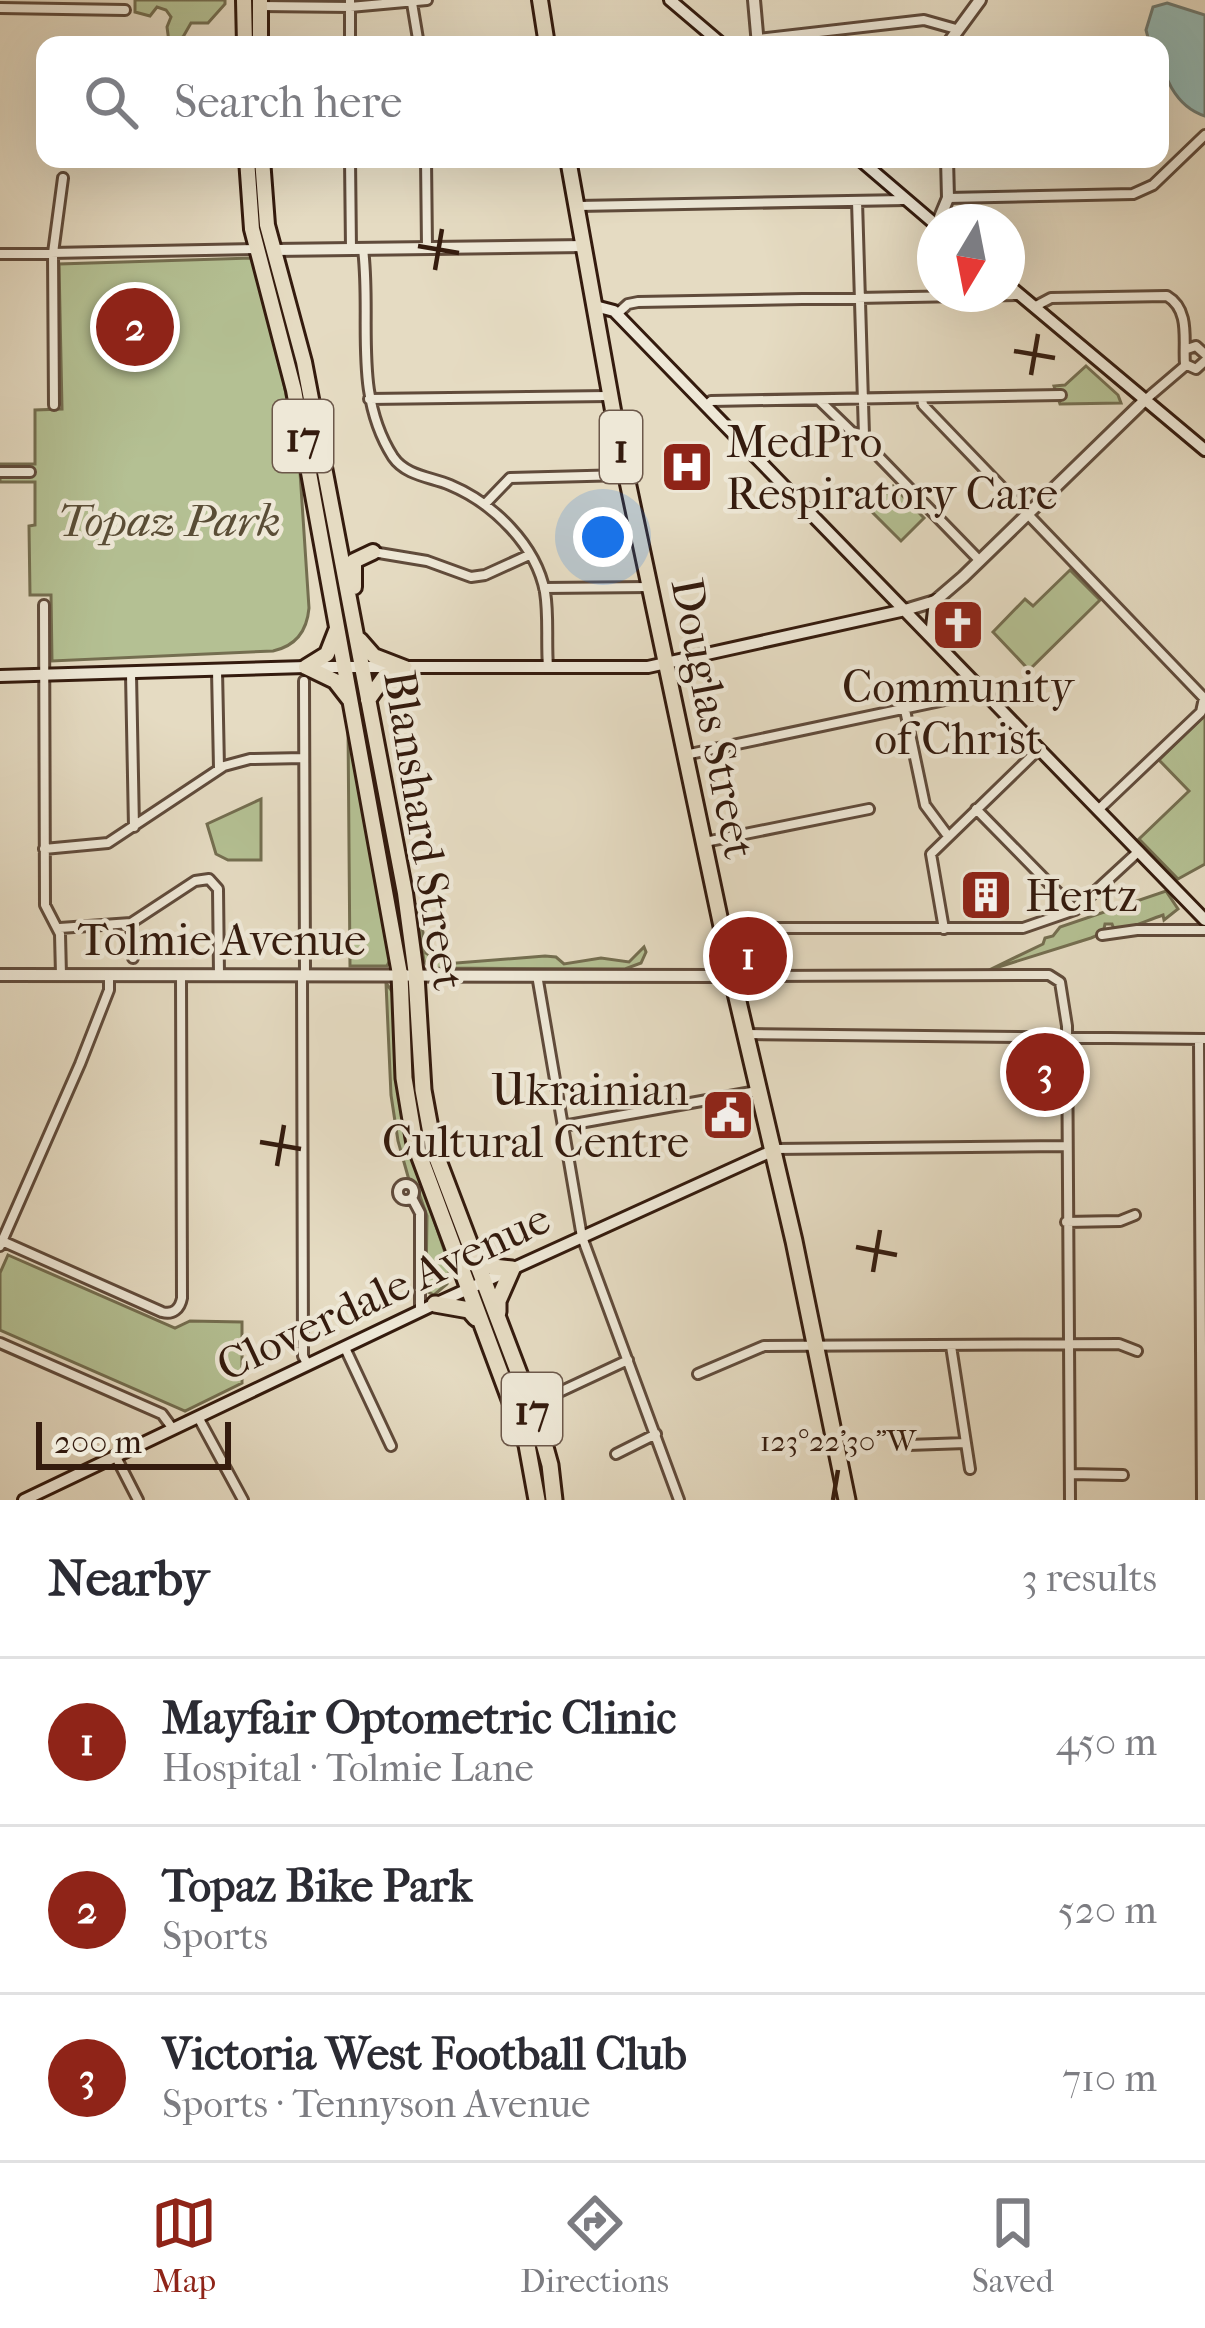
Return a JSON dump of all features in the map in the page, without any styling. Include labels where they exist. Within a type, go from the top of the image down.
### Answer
[{"type":"highway","name":"Blanshard Street","points":[[408,974],[429,1129],[471,1251],[476,1287]]},
{"type":"highway","name":"Blanshard Street","points":[[408,974],[410,1119],[422,1170],[457,1262],[476,1287]]},
{"type":"highway","name":"Douglas Street","points":[[732,976],[847,1500]]},
{"type":"highway","points":[[427,1307],[469,1310],[490,1323],[512,1269],[494,1267],[471,1251]]},
{"type":"highway","points":[[427,1307],[453,1288],[457,1262]]},
{"type":"highway","name":"17","points":[[476,1287],[546,1448],[554,1500]]},
{"type":"highway","name":"17","points":[[490,1323],[527,1445],[537,1500]]},
{"type":"main road","points":[[670,0],[713,36]]},
{"type":"main road","points":[[754,0],[757,36]]},
{"type":"main road","points":[[952,36],[980,0]]},
{"type":"main road","points":[[247,36],[254,2]]},
{"type":"main road","points":[[254,2],[259,36]]},
{"type":"main road","points":[[541,3],[546,36]]},
{"type":"main road","name":"Blanshard Street","points":[[251,168],[249,207],[257,249],[285,347],[351,704],[408,974]]},
{"type":"main road","name":"Blanshard Street","points":[[253,168],[264,245],[274,250],[296,330],[337,534],[405,893],[408,974]]},
{"type":"main road","name":"Douglas Street","points":[[570,168],[610,396],[732,976]]},
{"type":"main road","points":[[869,168],[917,208]]},
{"type":"main road","points":[[945,204],[947,168]]},
{"type":"main road","points":[[274,250],[585,246]]},
{"type":"main road","points":[[1025,300],[1205,450]]},
{"type":"main road","points":[[595,306],[617,314],[1205,920]]},
{"type":"main road","points":[[305,674],[345,667],[666,664],[935,601],[1144,400]]},
{"type":"main road","points":[[337,534],[373,552]]},
{"type":"main road","points":[[350,604],[354,561],[373,552]]},
{"type":"main road","points":[[932,640],[935,601]]},
{"type":"main road","points":[[305,674],[327,654],[337,626]]},
{"type":"main road","points":[[355,631],[370,653],[405,668]]},
{"type":"main road","points":[[368,700],[385,676],[405,668]]},
{"type":"main road","points":[[0,676],[217,670],[305,674],[335,681],[351,704]]},
{"type":"main road","points":[[405,893],[421,904]]},
{"type":"main road","name":"Tolmie Avenue","points":[[0,975],[732,976]]},
{"type":"main road","name":"Cloverdale Avenue","points":[[24,1500],[427,1307],[773,1150]]},
{"type":"street","points":[[254,2],[427,0]]},
{"type":"street","points":[[0,8],[52,3],[124,10]]},
{"type":"street","points":[[350,3],[350,36]]},
{"type":"street","points":[[412,3],[418,36]]},
{"type":"street","points":[[803,36],[924,20],[956,29]]},
{"type":"street","points":[[948,198],[1119,196],[1153,185],[1205,134]]},
{"type":"street","points":[[351,168],[369,399],[380,430],[400,465],[485,504],[529,555],[544,588],[548,668]]},
{"type":"street","points":[[426,168],[428,249]]},
{"type":"street","points":[[54,405],[53,253],[63,178]]},
{"type":"street","points":[[576,206],[906,200]]},
{"type":"street","points":[[857,201],[864,435],[879,457],[980,561]]},
{"type":"street","points":[[0,254],[257,249]]},
{"type":"street","points":[[1034,307],[1051,298],[1166,296],[1180,307],[1199,353],[1196,369],[1186,365],[1183,358],[1199,353]]},
{"type":"street","points":[[617,314],[638,302],[917,298]]},
{"type":"street","points":[[1144,400],[1186,365]]},
{"type":"street","points":[[706,406],[711,400],[1060,395]]},
{"type":"street","points":[[369,399],[610,396]]},
{"type":"street","points":[[818,398],[852,432],[864,435]]},
{"type":"street","points":[[922,398],[922,405],[1201,692],[1201,712],[1099,810]]},
{"type":"street","points":[[0,472],[30,472]]},
{"type":"street","points":[[485,504],[510,478],[627,475]]},
{"type":"street","points":[[373,552],[471,577],[529,555]]},
{"type":"street","points":[[544,588],[652,587]]},
{"type":"street","points":[[44,605],[45,905],[59,928],[61,975]]},
{"type":"street","points":[[217,670],[219,768]]},
{"type":"street","points":[[131,674],[134,827]]},
{"type":"street","points":[[305,674],[303,1356],[308,1366]]},
{"type":"street","points":[[684,755],[983,692]]},
{"type":"street","points":[[905,710],[925,805],[948,836]]},
{"type":"street","points":[[944,929],[931,854],[1039,749]]},
{"type":"street","points":[[44,849],[97,847],[219,768],[250,759],[304,758]]},
{"type":"street","points":[[703,843],[868,809]]},
{"type":"street","points":[[976,809],[1075,910]]},
{"type":"street","points":[[721,928],[1007,931],[1075,910],[1139,851]]},
{"type":"street","points":[[59,928],[131,923],[195,881],[213,880],[218,889],[219,974]]},
{"type":"street","points":[[131,923],[133,958]]},
{"type":"street","points":[[1102,935],[1205,930]]},
{"type":"street","points":[[110,975],[109,990],[80,1064],[1,1244],[162,1312],[176,1311],[182,1301],[181,974]]},
{"type":"street","points":[[537,975],[582,1237],[680,1500]]},
{"type":"street","points":[[732,976],[1049,975],[1060,982],[1065,1038],[1070,1500]]},
{"type":"street","points":[[744,1034],[1202,1040],[1202,1500]]},
{"type":"street","points":[[563,1126],[758,1090]]},
{"type":"street","points":[[773,1150],[1065,1146]]},
{"type":"street","points":[[412,1198],[420,1220],[427,1307]]},
{"type":"street","points":[[1066,1222],[1120,1221],[1135,1215]]},
{"type":"street","points":[[0,1343],[162,1414],[173,1429]]},
{"type":"street","points":[[698,1374],[764,1346],[1119,1345],[1137,1351]]},
{"type":"street","points":[[950,1346],[970,1469]]},
{"type":"street","points":[[344,1348],[392,1446]]},
{"type":"street","points":[[553,1395],[628,1360]]},
{"type":"street","points":[[198,1418],[243,1500]]},
{"type":"street","points":[[616,1454],[656,1434]]},
{"type":"street","points":[[908,1445],[966,1443]]},
{"type":"street","points":[[116,1457],[138,1500]]},
{"type":"street","points":[[1070,1474],[1123,1475]]},
{"type":"green space","points":[[135,0],[225,0],[208,23],[191,23],[184,36],[168,36],[171,17],[166,10],[157,7],[150,16],[135,12]]},
{"type":"green space","name":"Topaz Park","points":[[252,258],[275,334],[300,472],[309,608],[306,624],[294,641],[273,651],[52,661],[51,595],[30,595],[29,526],[35,525],[35,482],[0,482],[0,464],[35,464],[35,410],[62,409],[59,264]]},
{"type":"green space","points":[[1086,366],[1121,403],[1060,404],[1054,386],[1065,385]]},
{"type":"green space","points":[[893,486],[924,518],[901,541],[869,509]]},
{"type":"green space","points":[[1070,570],[1100,600],[1029,670],[993,632],[1025,599],[1033,606]]},
{"type":"green space","points":[[1205,715],[1205,864],[1178,879],[1139,839],[1189,791],[1159,760]]},
{"type":"green space","points":[[348,726],[391,958],[387,966],[350,966]]},
{"type":"green space","points":[[261,799],[261,860],[228,860],[216,854],[207,824]]},
{"type":"green space","points":[[1166,891],[1178,909],[1164,920],[1163,915],[1115,932],[1112,924],[1105,924],[1103,933],[1091,938],[989,970],[1043,944],[1060,927]]},
{"type":"green space","points":[[415,904],[426,953],[444,964],[545,956],[564,964],[601,958],[629,962],[644,947],[646,952],[641,963],[625,969],[430,968],[424,961]]},
{"type":"green space","points":[[386,983],[394,994],[398,1086],[406,1138],[450,1267],[447,1284],[434,1295],[426,1284],[427,1216],[416,1185],[409,1180],[398,1141]]},
{"type":"green space","points":[[8,1255],[175,1328],[190,1321],[242,1322],[242,1383],[185,1411],[0,1330],[0,1273]]},
{"type":"water","points":[[1167,3],[1205,15],[1205,116],[1186,105],[1169,81],[1169,36],[1148,36],[1146,30],[1153,7]]},
{"type":"place","name":"Topaz Bike Park","points":[[135,327]]},
{"type":"place","name":"MedPro Respiratory Care","points":[[687,467]]},
{"type":"place","name":"Community of Christ","points":[[958,625]]},
{"type":"place","name":"Hertz","points":[[986,895]]},
{"type":"place","name":"Mayfair Optometric Clinic","points":[[748,956]]},
{"type":"place","name":"Victoria West Football Club","points":[[1045,1072]]},
{"type":"place","name":"Ukrainian Cultural Centre","points":[[728,1115]]}]
